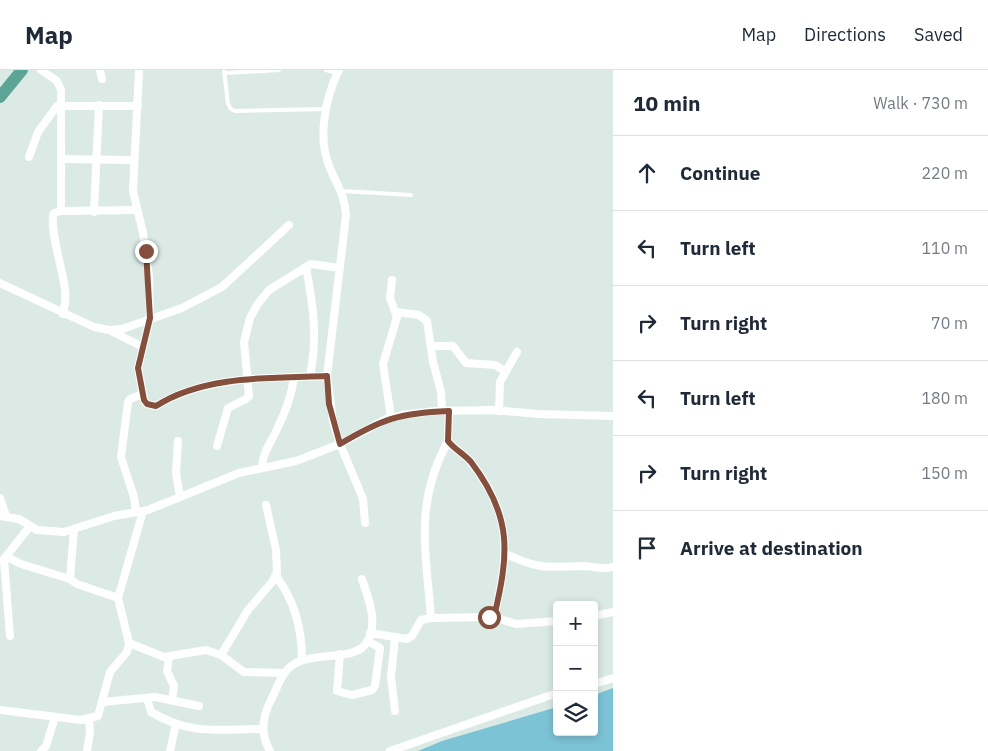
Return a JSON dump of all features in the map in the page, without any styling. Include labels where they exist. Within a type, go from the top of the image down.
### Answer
[{"type":"main road","points":[[0,97],[17,71]]},
{"type":"street","points":[[41,70],[59,85],[61,104],[61,211]]},
{"type":"street","points":[[100,70],[102,79]]},
{"type":"street","points":[[139,70],[133,191],[146,251],[150,318],[138,368],[147,404],[156,406],[171,396],[218,384],[247,380],[327,376]]},
{"type":"street","points":[[338,72],[327,109],[323,132],[324,150],[342,191],[346,215],[327,376],[329,404],[340,444],[363,499],[365,523]]},
{"type":"street","points":[[30,157],[38,132],[52,110],[61,104],[138,106]]},
{"type":"street","points":[[94,212],[98,160],[99,105]]},
{"type":"street","points":[[61,159],[134,160]]},
{"type":"street","points":[[63,314],[65,289],[52,217],[54,213],[61,211],[136,210]]},
{"type":"street","points":[[0,283],[94,327],[109,330],[122,329],[182,308],[222,287],[289,225]]},
{"type":"street","points":[[217,446],[228,408],[249,396],[244,342],[250,318],[269,290],[306,267],[315,264],[340,268]]},
{"type":"street","points":[[306,267],[315,318],[315,354],[310,376]]},
{"type":"street","points":[[391,418],[382,364],[396,312],[390,298],[392,280]]},
{"type":"street","points":[[396,312],[426,318],[445,411],[448,441],[435,468],[426,497],[424,540],[431,618]]},
{"type":"street","points":[[109,330],[143,348]]},
{"type":"street","points":[[431,346],[453,346],[466,363],[495,366],[505,371]]},
{"type":"street","points":[[499,410],[500,382],[517,352]]},
{"type":"street","points":[[262,468],[262,458],[281,422],[291,393],[294,377]]},
{"type":"street","points":[[0,710],[54,717],[89,719],[98,716],[110,672],[125,657],[128,643],[118,598],[139,511],[121,457],[128,402],[130,398],[143,394]]},
{"type":"street","points":[[0,498],[3,516],[19,519],[30,526],[49,532],[64,532],[114,516],[139,511],[239,473],[296,461],[340,444],[374,424],[391,418],[445,411],[499,410],[538,414],[613,416]]},
{"type":"street","points":[[178,441],[176,473],[180,497]]},
{"type":"street","points":[[448,441],[469,460],[494,502],[504,525],[506,554],[494,617]]},
{"type":"street","points":[[266,505],[276,550],[276,576],[290,598],[296,613],[302,640],[302,660]]},
{"type":"street","points":[[10,636],[4,559],[30,526]]},
{"type":"street","points":[[70,578],[74,529]]},
{"type":"street","points":[[506,554],[542,568],[581,566],[605,570],[613,567]]},
{"type":"street","points":[[4,559],[70,578],[76,584],[118,598]]},
{"type":"street","points":[[221,655],[248,610],[276,576]]},
{"type":"street","points":[[270,751],[263,729],[266,710],[284,673],[302,660],[362,649],[369,637],[371,608],[362,579]]},
{"type":"street","points":[[598,615],[613,612]]},
{"type":"street","points":[[369,637],[409,638],[421,620],[431,618],[494,617],[516,624],[553,621]]},
{"type":"street","points":[[340,654],[337,692],[352,695],[372,690],[380,648],[369,637]]},
{"type":"street","points":[[395,711],[391,677],[396,638]]},
{"type":"street","points":[[128,643],[155,655],[169,657],[206,650],[221,655],[244,672],[284,673]]},
{"type":"street","points":[[169,657],[167,671],[174,686],[172,700]]},
{"type":"street","points":[[598,683],[613,678]]},
{"type":"street","points":[[390,751],[553,694]]},
{"type":"street","points":[[102,702],[147,698],[172,700],[199,706]]},
{"type":"street","points":[[147,698],[151,712],[176,724],[204,730],[263,729]]},
{"type":"street","points":[[41,751],[46,746],[54,717]]},
{"type":"street","points":[[87,751],[90,732],[89,719]]},
{"type":"street","points":[[170,751],[176,724]]},
{"type":"lane","points":[[279,70],[225,71],[230,109],[235,111],[327,109]]},
{"type":"lane","points":[[326,70],[338,72]]},
{"type":"lane","points":[[342,191],[411,195]]},
{"type":"water","points":[[613,688],[613,751],[418,751],[442,741],[553,708],[553,736],[598,736],[598,694]]},
{"type":"route","points":[[146,251],[150,318],[138,368],[144,400],[147,404],[156,406],[171,396],[218,384],[266,378],[327,376],[329,404],[340,444],[386,419],[402,415],[449,411],[448,441],[474,466],[501,514],[504,525],[506,554],[499,597],[494,617],[489,617]]}]
